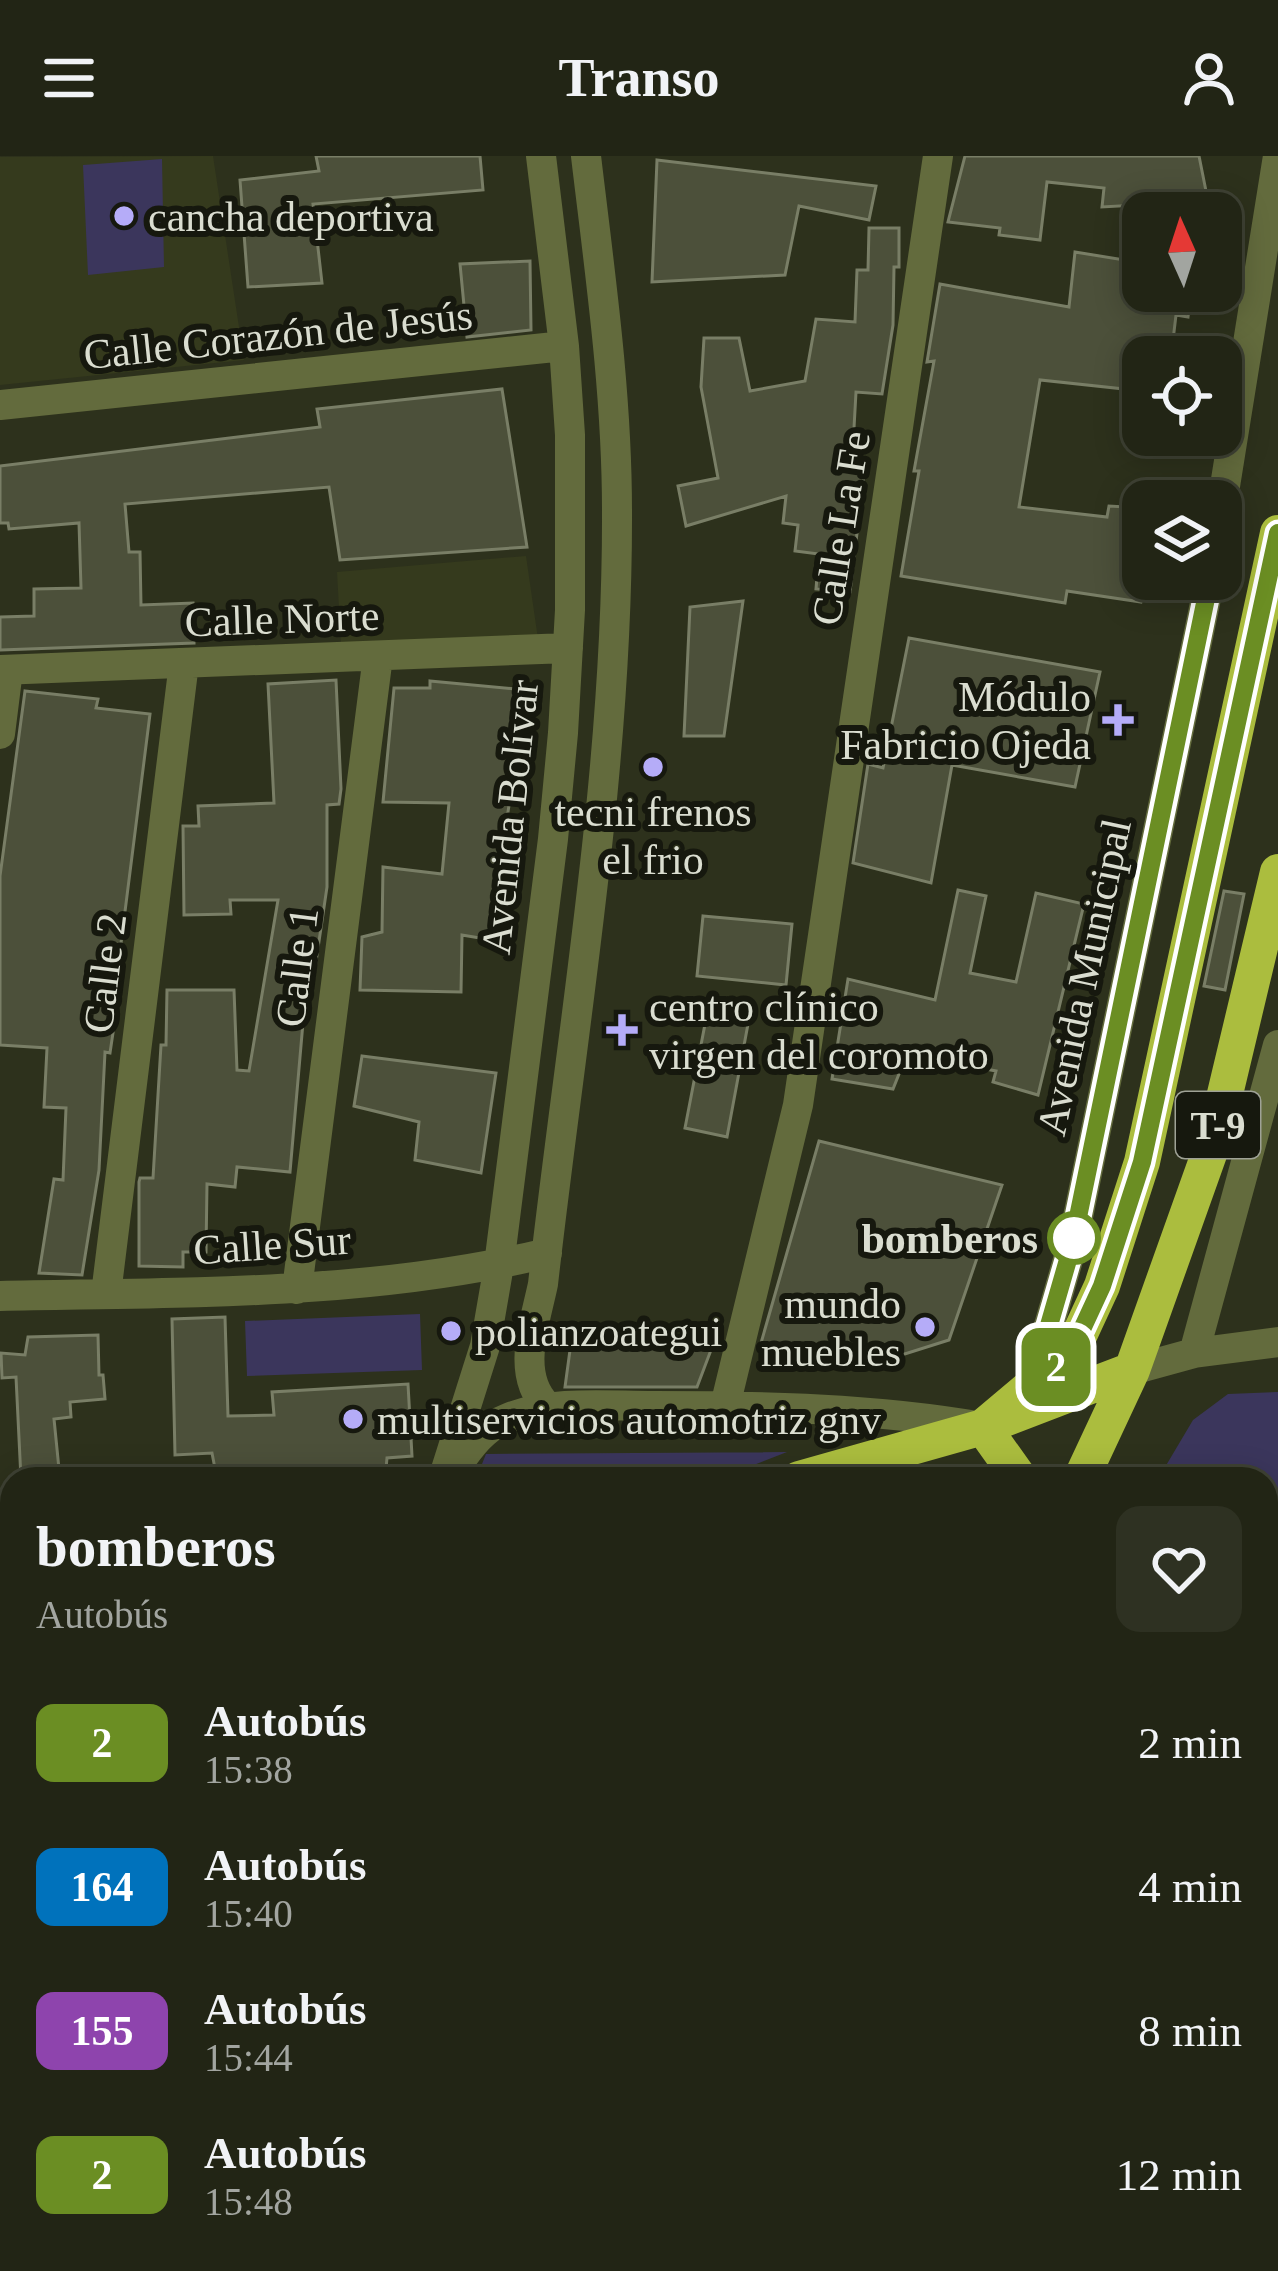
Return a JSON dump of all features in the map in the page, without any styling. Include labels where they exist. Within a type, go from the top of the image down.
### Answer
[{"type":"highway","name":"T-9","points":[[983,1427],[1071,1353],[1102,1286],[1142,1162],[1278,533]]},
{"type":"highway","name":"T-9","points":[[1087,1467],[1132,1370],[1214,1140],[1278,872]]},
{"type":"highway","name":"T-9","points":[[841,1467],[983,1427],[1132,1370]]},
{"type":"highway","points":[[983,1427],[1011,1467]]},
{"type":"highway","points":[[851,1464],[858,1467]]},
{"type":"street","name":"Avenida Bolívar","points":[[449,1467],[485,1346],[499,1264],[553,838],[568,648],[572,510],[564,346],[541,156]]},
{"type":"street","name":"Avenida Bolívar","points":[[547,1406],[536,1395],[530,1361],[598,838],[616,610],[615,434],[586,156]]},
{"type":"street","name":"Calle La Fe","points":[[725,1406],[798,1105],[938,156]]},
{"type":"street","points":[[1226,480],[1278,156]]},
{"type":"street","name":"Calle Corazón de Jesús","points":[[0,405],[564,346]]},
{"type":"street","name":"Avenida Municipal","points":[[1030,1391],[1072,1246],[1206,600]]},
{"type":"street","name":"Calle Norte","points":[[4,670],[568,648]]},
{"type":"street","name":"Calle 1","points":[[297,1289],[378,656]]},
{"type":"street","name":"Calle 2","points":[[106,1294],[184,663]]},
{"type":"street","points":[[0,734],[4,670]]},
{"type":"street","name":"T-9","points":[[1194,1353],[1278,1045]]},
{"type":"street","name":"Calle Sur","points":[[0,1296],[297,1289],[499,1264],[547,1253]]},
{"type":"street","points":[[1132,1370],[1194,1353],[1278,1342]]},
{"type":"street","points":[[454,1467],[475,1439],[503,1419],[547,1406],[903,1413],[983,1427]]},
{"type":"shaded area","points":[[213,156],[244,360],[0,385],[0,157]]},
{"type":"shaded area","name":"cancha deportiva","points":[[162,159],[164,267],[88,275],[83,165]]},
{"type":"shaded area","points":[[526,556],[538,639],[341,644],[337,572]]},
{"type":"shaded area","points":[[420,1314],[422,1370],[247,1376],[245,1321]]},
{"type":"shaded area","points":[[1278,1392],[1278,1467],[1165,1467],[1193,1420],[1228,1394]]},
{"type":"shaded area","points":[[787,1452],[749,1467],[481,1467],[486,1454]]},
{"type":"building","points":[[316,156],[480,156],[483,190],[313,204],[322,283],[248,287],[240,180],[319,171]]},
{"type":"building","points":[[965,156],[1199,156],[1206,192],[1122,192],[1122,206],[1102,207],[1104,188],[1047,182],[1040,240],[999,235],[1000,228],[948,222]]},
{"type":"building","points":[[657,160],[876,186],[869,220],[799,206],[785,275],[652,282]]},
{"type":"building","points":[[869,228],[899,228],[893,325],[882,394],[856,392],[852,464],[865,466],[850,592],[816,589],[819,554],[795,551],[798,525],[783,523],[786,496],[686,526],[678,486],[718,478],[701,387],[704,338],[739,338],[750,391],[805,381],[816,319],[855,322],[857,270],[868,270]]},
{"type":"building","points":[[1075,252],[1122,260],[1122,312],[1189,312],[1188,317],[1176,315],[1174,336],[1122,336],[1122,389],[1040,380],[1019,507],[1107,517],[1109,506],[1122,507],[1122,599],[1067,591],[1065,603],[901,576],[934,361],[927,362],[940,284],[1069,307]]},
{"type":"building","points":[[530,261],[531,330],[467,337],[460,264]]},
{"type":"building","points":[[502,389],[527,547],[340,560],[329,487],[125,504],[129,552],[140,552],[141,605],[193,603],[194,643],[0,650],[0,617],[34,616],[34,589],[81,588],[79,523],[9,529],[8,523],[0,523],[0,466],[320,427],[317,409]]},
{"type":"building","points":[[743,601],[724,736],[684,736],[690,607]]},
{"type":"building","points":[[909,638],[1100,672],[1075,787],[952,765],[931,883],[853,863],[868,764],[883,768]]},
{"type":"building","points":[[336,680],[341,789],[339,804],[327,805],[327,887],[312,989],[306,988],[290,1172],[237,1167],[235,1187],[207,1184],[206,1252],[183,1252],[183,1267],[139,1266],[139,1182],[153,1178],[167,990],[234,990],[237,1070],[249,1071],[278,900],[230,900],[231,914],[184,915],[183,826],[199,826],[198,806],[274,803],[268,684]]},
{"type":"building","points":[[430,681],[527,690],[505,831],[519,832],[513,883],[517,884],[504,942],[462,935],[461,992],[360,990],[362,937],[382,932],[383,867],[442,874],[449,803],[383,802],[394,688],[430,688]]},
{"type":"building","points":[[25,691],[98,699],[96,708],[150,714],[120,951],[125,952],[110,1053],[105,1052],[99,1170],[82,1275],[39,1273],[54,1179],[63,1180],[66,1108],[44,1107],[47,1048],[0,1045],[0,876]]},
{"type":"building","points":[[958,890],[986,896],[970,973],[1016,982],[1036,893],[1084,904],[1038,1095],[993,1082],[996,1071],[907,1054],[893,1089],[832,1079],[848,979],[935,1000]]},
{"type":"building","points":[[1224,891],[1244,894],[1225,990],[1204,986]]},
{"type":"building","points":[[703,916],[792,924],[786,985],[697,976]]},
{"type":"building","points":[[706,1019],[748,1024],[727,1137],[685,1128]]},
{"type":"building","points":[[362,1056],[496,1073],[481,1173],[415,1160],[419,1122],[354,1106]]},
{"type":"building","points":[[819,1141],[1002,1185],[949,1340],[870,1365],[759,1350]]},
{"type":"building","points":[[225,1317],[228,1416],[274,1415],[272,1392],[408,1384],[412,1456],[387,1458],[386,1467],[215,1467],[212,1453],[175,1455],[172,1319]]},
{"type":"building","points":[[573,1328],[711,1350],[697,1387],[565,1387]]},
{"type":"building","points":[[98,1335],[105,1399],[70,1402],[71,1417],[54,1419],[59,1467],[20,1467],[16,1377],[2,1378],[1,1353],[25,1355],[28,1337]]},
{"type":"bus line","name":"2","points":[[1207,600],[1072,1246],[1030,1391],[1071,1353],[1102,1286],[1142,1162],[1278,533]]},
{"type":"place","name":"cancha deportiva","points":[[124,216]]},
{"type":"place","name":"Módulo Fabricio Ojeda","points":[[1118,720]]},
{"type":"place","name":"tecni frenos el frio","points":[[653,767]]},
{"type":"place","name":"centro clínico virgen del coromoto","points":[[622,1030]]},
{"type":"place","name":"bomberos","points":[[1074,1238]]},
{"type":"place","name":"mundo muebles","points":[[925,1327]]},
{"type":"place","name":"polianzoategui","points":[[451,1331]]},
{"type":"place","name":"multiservicios automotriz gnv","points":[[353,1419]]}]
